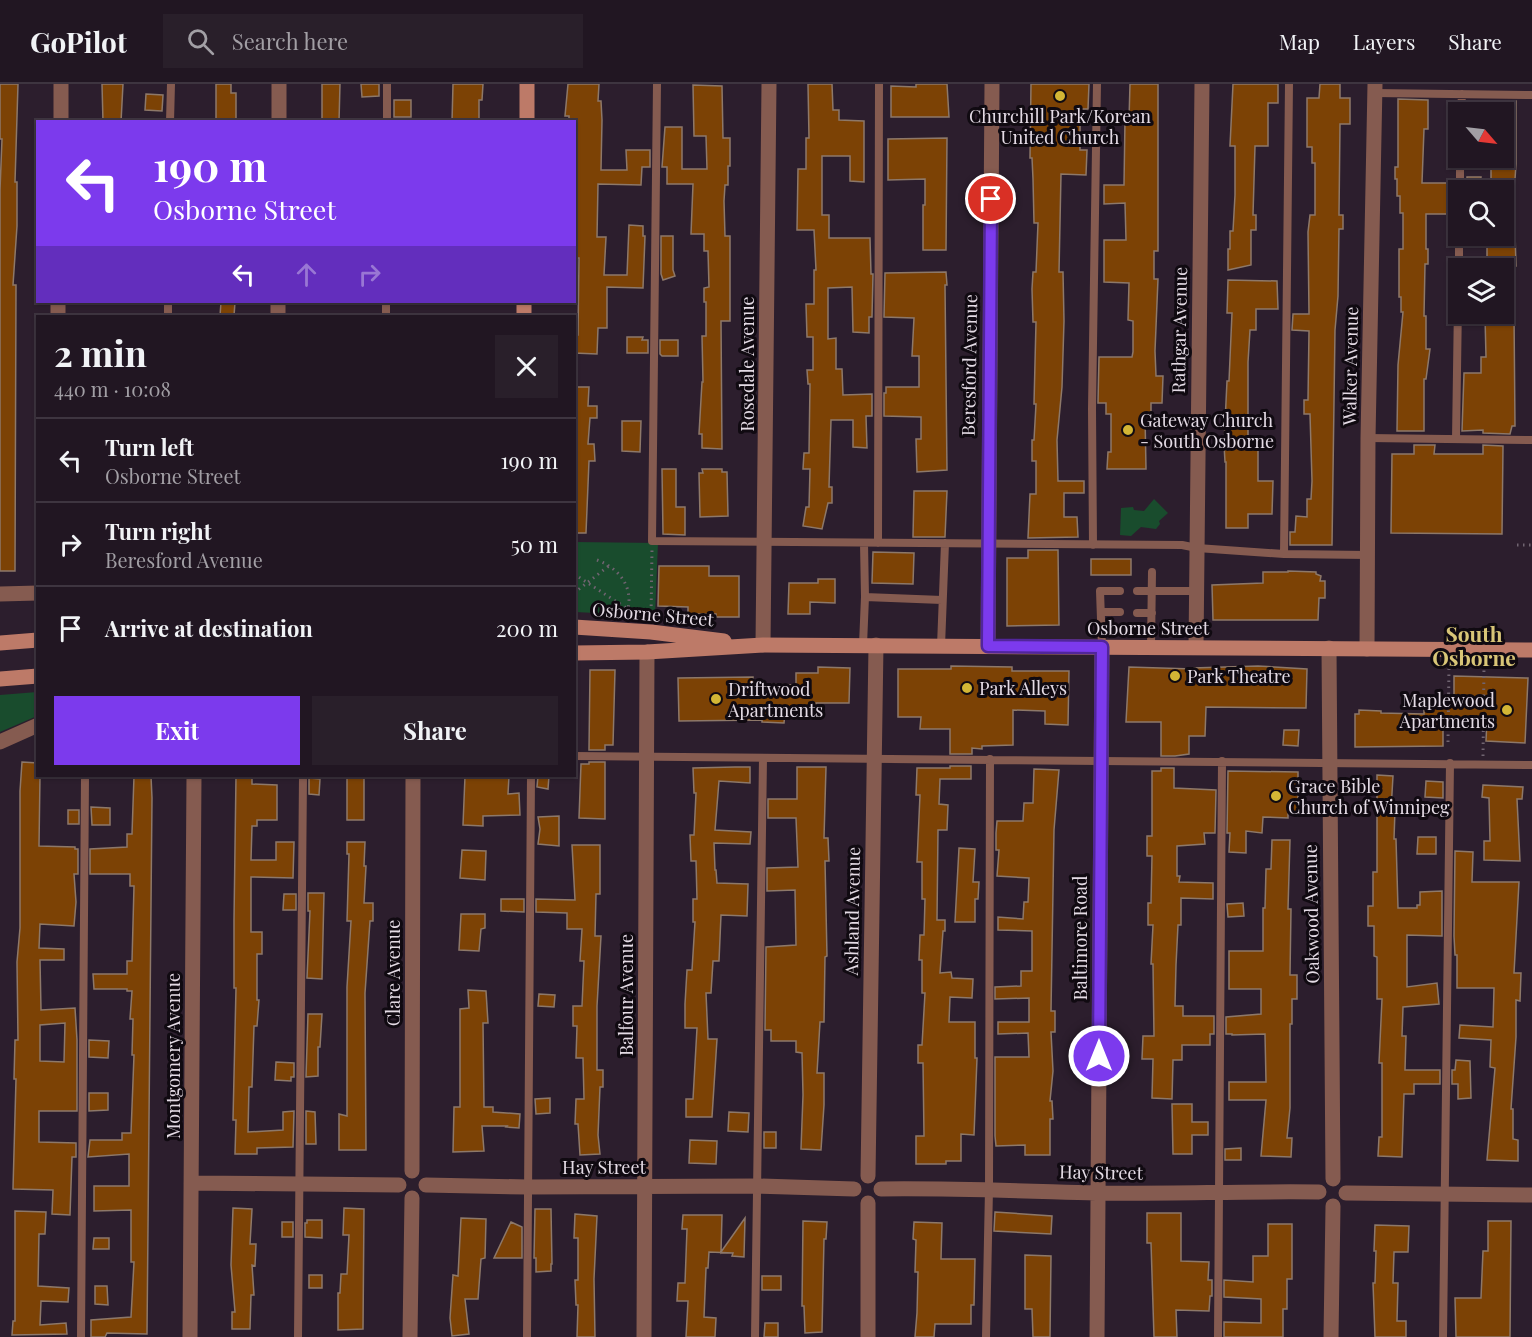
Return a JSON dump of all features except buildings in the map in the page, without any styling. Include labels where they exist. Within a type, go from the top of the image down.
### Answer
[{"type":"main road","points":[[527,84],[527,120]]},
{"type":"main road","name":"Osborne Street","points":[[576,627],[651,632],[763,645]]},
{"type":"main road","points":[[0,643],[36,640]]},
{"type":"main road","name":"Osborne Street","points":[[576,653],[647,652],[763,645],[1532,650]]},
{"type":"main road","points":[[0,679],[36,675]]},
{"type":"street","points":[[61,84],[61,120]]},
{"type":"street","points":[[279,84],[279,120]]},
{"type":"street","name":"Rosedale Avenue","points":[[763,645],[769,84]]},
{"type":"street","name":"Beresford Avenue","points":[[988,646],[992,84]]},
{"type":"street","name":"Rathgar Avenue","points":[[1196,648],[1202,84]]},
{"type":"street","name":"Walker Avenue","points":[[1367,649],[1368,438],[1375,88]]},
{"type":"street","points":[[0,594],[36,593]]},
{"type":"street","name":"Ashland Avenue","points":[[868,1176],[873,759],[870,645]]},
{"type":"street","name":"Baltimore Road","points":[[1097,1337],[1102,647]]},
{"type":"street","name":"Oakwood Avenue","points":[[1329,648],[1333,1179]]},
{"type":"street","name":"Balfour Avenue","points":[[644,1337],[647,652]]},
{"type":"street","points":[[0,741],[36,726]]},
{"type":"street","name":"Montgomery Avenue","points":[[190,1337],[194,777]]},
{"type":"street","name":"Clare Avenue","points":[[412,1171],[413,777]]},
{"type":"street","points":[[412,1171],[424,1178],[426,1185],[422,1194],[412,1198],[403,1194],[399,1185],[403,1175],[412,1171]]},
{"type":"street","points":[[868,1176],[878,1180],[881,1189],[880,1196],[868,1203],[861,1201],[854,1189],[859,1180],[868,1176]]},
{"type":"street","points":[[1333,1179],[1344,1186],[1346,1192],[1344,1199],[1333,1206],[1326,1204],[1320,1192],[1324,1183],[1333,1179]]},
{"type":"street","points":[[191,1183],[399,1185]]},
{"type":"street","name":"Hay Street","points":[[426,1185],[758,1186],[854,1189]]},
{"type":"street","name":"Hay Street","points":[[881,1189],[988,1189],[1098,1193],[1320,1192]]},
{"type":"street","points":[[1346,1192],[1532,1195]]},
{"type":"street","points":[[410,1337],[412,1198]]},
{"type":"street","points":[[868,1203],[868,1337]]},
{"type":"street","points":[[1331,1337],[1333,1206]]},
{"type":"lane","points":[[170,120],[171,84]]},
{"type":"lane","points":[[387,84],[387,120]]},
{"type":"lane","points":[[657,84],[652,541],[1182,545],[1284,554],[1368,555]]},
{"type":"lane","points":[[878,543],[879,84]]},
{"type":"lane","points":[[1093,544],[1092,409],[1097,84]]},
{"type":"lane","points":[[1284,554],[1289,84]]},
{"type":"lane","points":[[1375,88],[1461,94],[1532,95]]},
{"type":"lane","points":[[1461,94],[1461,102]]},
{"type":"lane","points":[[1456,439],[1458,324]]},
{"type":"lane","points":[[1368,438],[1532,440]]},
{"type":"lane","points":[[864,543],[865,597],[870,645]]},
{"type":"lane","points":[[941,646],[945,543]]},
{"type":"lane","points":[[1150,647],[1152,572]]},
{"type":"lane","points":[[1102,647],[1101,591],[1120,591]]},
{"type":"lane","points":[[1137,591],[1196,591]]},
{"type":"lane","points":[[865,597],[942,600]]},
{"type":"lane","points":[[1101,612],[1120,612]]},
{"type":"lane","points":[[1137,613],[1152,613]]},
{"type":"lane","points":[[576,756],[1532,765]]},
{"type":"lane","points":[[755,1337],[763,758]]},
{"type":"lane","points":[[986,1337],[990,759]]},
{"type":"lane","points":[[1218,1337],[1221,1191],[1222,761]]},
{"type":"lane","points":[[1443,1337],[1450,763]]},
{"type":"lane","points":[[81,1337],[85,777]]},
{"type":"lane","points":[[298,1337],[303,777]]},
{"type":"lane","points":[[527,1337],[531,777]]},
{"type":"path","points":[[651,632],[652,541]]},
{"type":"path","points":[[1517,545],[1532,545]]},
{"type":"path","points":[[597,560],[610,565],[623,578],[628,589],[628,609]]},
{"type":"path","points":[[576,592],[610,565]]},
{"type":"path","points":[[576,575],[641,618]]},
{"type":"path","points":[[1448,742],[1449,666]]},
{"type":"path","points":[[1483,764],[1484,666]]},
{"type":"green space","points":[[1154,499],[1168,513],[1159,521],[1160,524],[1156,529],[1141,527],[1131,536],[1120,535],[1121,508],[1133,507],[1134,510],[1144,511]]},
{"type":"green space","points":[[576,542],[658,543],[655,616],[576,612]]},
{"type":"green space","points":[[36,692],[36,716],[0,732],[0,695]]},
{"type":"place","name":"Churchill Park/Korean United Church","points":[[1060,96]]},
{"type":"place","name":"Gateway Church - South Osborne","points":[[1128,430]]},
{"type":"place","name":"Park Theatre","points":[[1175,676]]},
{"type":"place","name":"Park Alleys","points":[[967,688]]},
{"type":"place","name":"Driftwood Apartments","points":[[716,699]]},
{"type":"place","name":"Maplewood Apartments","points":[[1507,710]]},
{"type":"place","name":"Grace Bible Church of Winnipeg","points":[[1276,796]]},
{"type":"district","name":"South Osborne","points":[[1474,645]]},
{"type":"route","points":[[991,199],[988,646],[1102,647],[1099,1056]]}]
